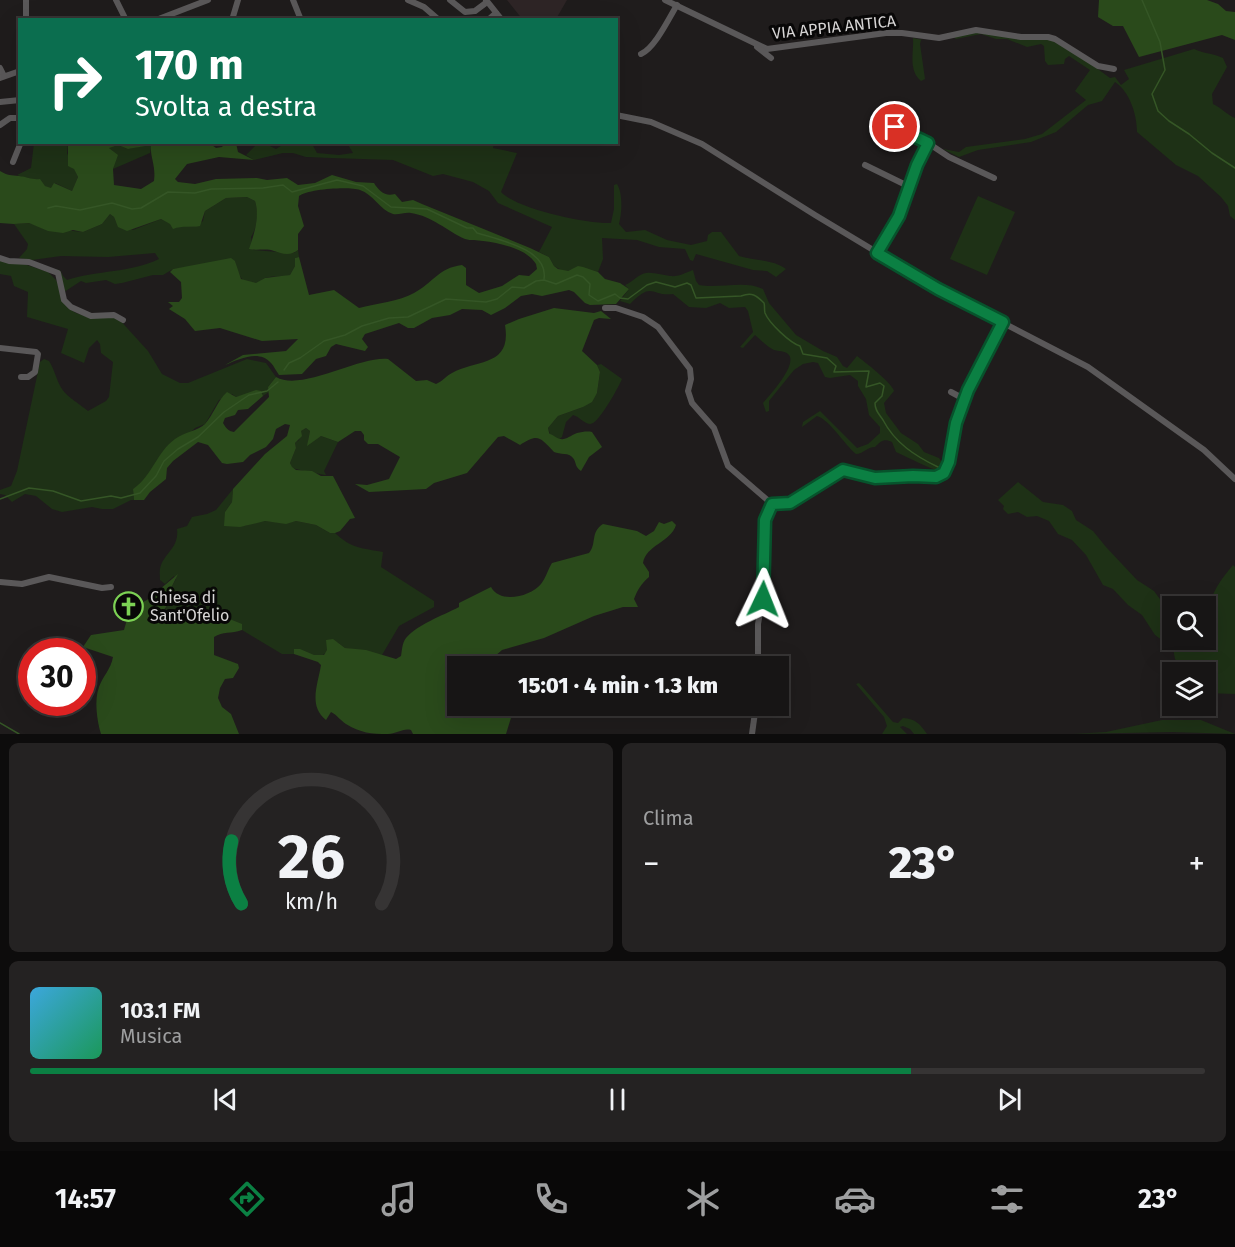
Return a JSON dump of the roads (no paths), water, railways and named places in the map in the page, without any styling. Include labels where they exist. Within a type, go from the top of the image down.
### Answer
[{"type":"street","points":[[26,0],[26,18]]},
{"type":"street","points":[[116,0],[125,18]]},
{"type":"street","points":[[161,18],[208,0]]},
{"type":"street","points":[[233,18],[238,0]]},
{"type":"street","points":[[292,0],[300,18]]},
{"type":"street","points":[[408,0],[429,10],[436,18]]},
{"type":"street","points":[[450,0],[465,12],[475,11],[486,1],[500,18]]},
{"type":"street","name":"VIA APPIA ANTICA","points":[[665,0],[772,49],[902,33],[939,38],[976,30],[1022,37],[1052,38],[1098,66],[1114,69]]},
{"type":"street","points":[[641,54],[647,51],[660,34],[677,5]]},
{"type":"street","points":[[490,18],[496,13]]},
{"type":"street","points":[[754,41],[755,45],[771,58]]},
{"type":"street","points":[[0,68],[2,77],[18,72]]},
{"type":"street","points":[[0,102],[18,100]]},
{"type":"street","points":[[618,116],[651,122],[702,144],[938,289],[1088,367],[1204,450],[1235,479]]},
{"type":"street","points":[[0,125],[10,118],[18,118]]},
{"type":"street","points":[[874,118],[994,178]]},
{"type":"street","points":[[877,253],[899,216],[917,165],[928,143]]},
{"type":"street","points":[[13,162],[20,144]]},
{"type":"street","points":[[865,165],[910,187]]},
{"type":"street","points":[[0,258],[29,262],[58,273],[64,300],[70,307],[91,316],[114,315],[123,320]]},
{"type":"street","points":[[605,308],[616,308],[643,317],[658,327],[690,369],[691,380],[688,391],[692,403],[714,428],[728,466],[772,504],[790,503],[843,470],[875,478],[939,477],[944,473],[949,462],[953,435],[964,399],[1003,322]]},
{"type":"street","points":[[0,348],[38,354],[35,372],[28,377],[21,377]]},
{"type":"street","points":[[951,392],[964,399]]},
{"type":"street","points":[[758,656],[759,619],[765,586],[765,520],[772,504]]},
{"type":"street","points":[[0,582],[22,584],[48,577],[102,588],[111,587]]},
{"type":"street","points":[[752,734],[754,716]]},
{"type":"waterway","points":[[1142,0],[1160,42],[1165,70],[1152,94],[1158,111],[1235,168]]},
{"type":"waterway","points":[[48,208],[56,206],[80,210],[112,203],[132,209],[141,208],[168,192],[195,193],[211,189],[263,188],[283,185],[292,192],[337,180],[363,186],[391,207],[427,209],[467,228],[473,228],[477,233],[521,247],[539,260],[544,279]]},
{"type":"waterway","points":[[284,370],[289,363],[324,341],[389,318],[408,317],[446,299],[486,302],[497,299],[512,287],[524,288],[536,281],[544,280],[556,284],[577,275],[590,284],[589,295],[598,301],[615,294],[620,298],[628,299],[647,285],[656,282],[675,287],[687,283],[691,285],[696,298],[754,295],[764,303],[765,313],[771,322],[786,337],[800,346],[803,354],[827,358],[836,366],[834,372],[869,371],[866,387],[880,383],[884,386],[882,396],[875,406],[893,436],[906,448],[938,467]]},
{"type":"waterway","points":[[0,499],[29,488],[53,491],[81,501],[111,496],[121,498],[140,493],[156,476],[164,461],[178,449],[198,437],[224,412],[249,395],[267,391],[278,382]]},
{"type":"waterway","points":[[0,723],[19,734]]},
{"type":"place","name":"Chiesa di Sant'Ofelio","points":[[129,606]]}]
